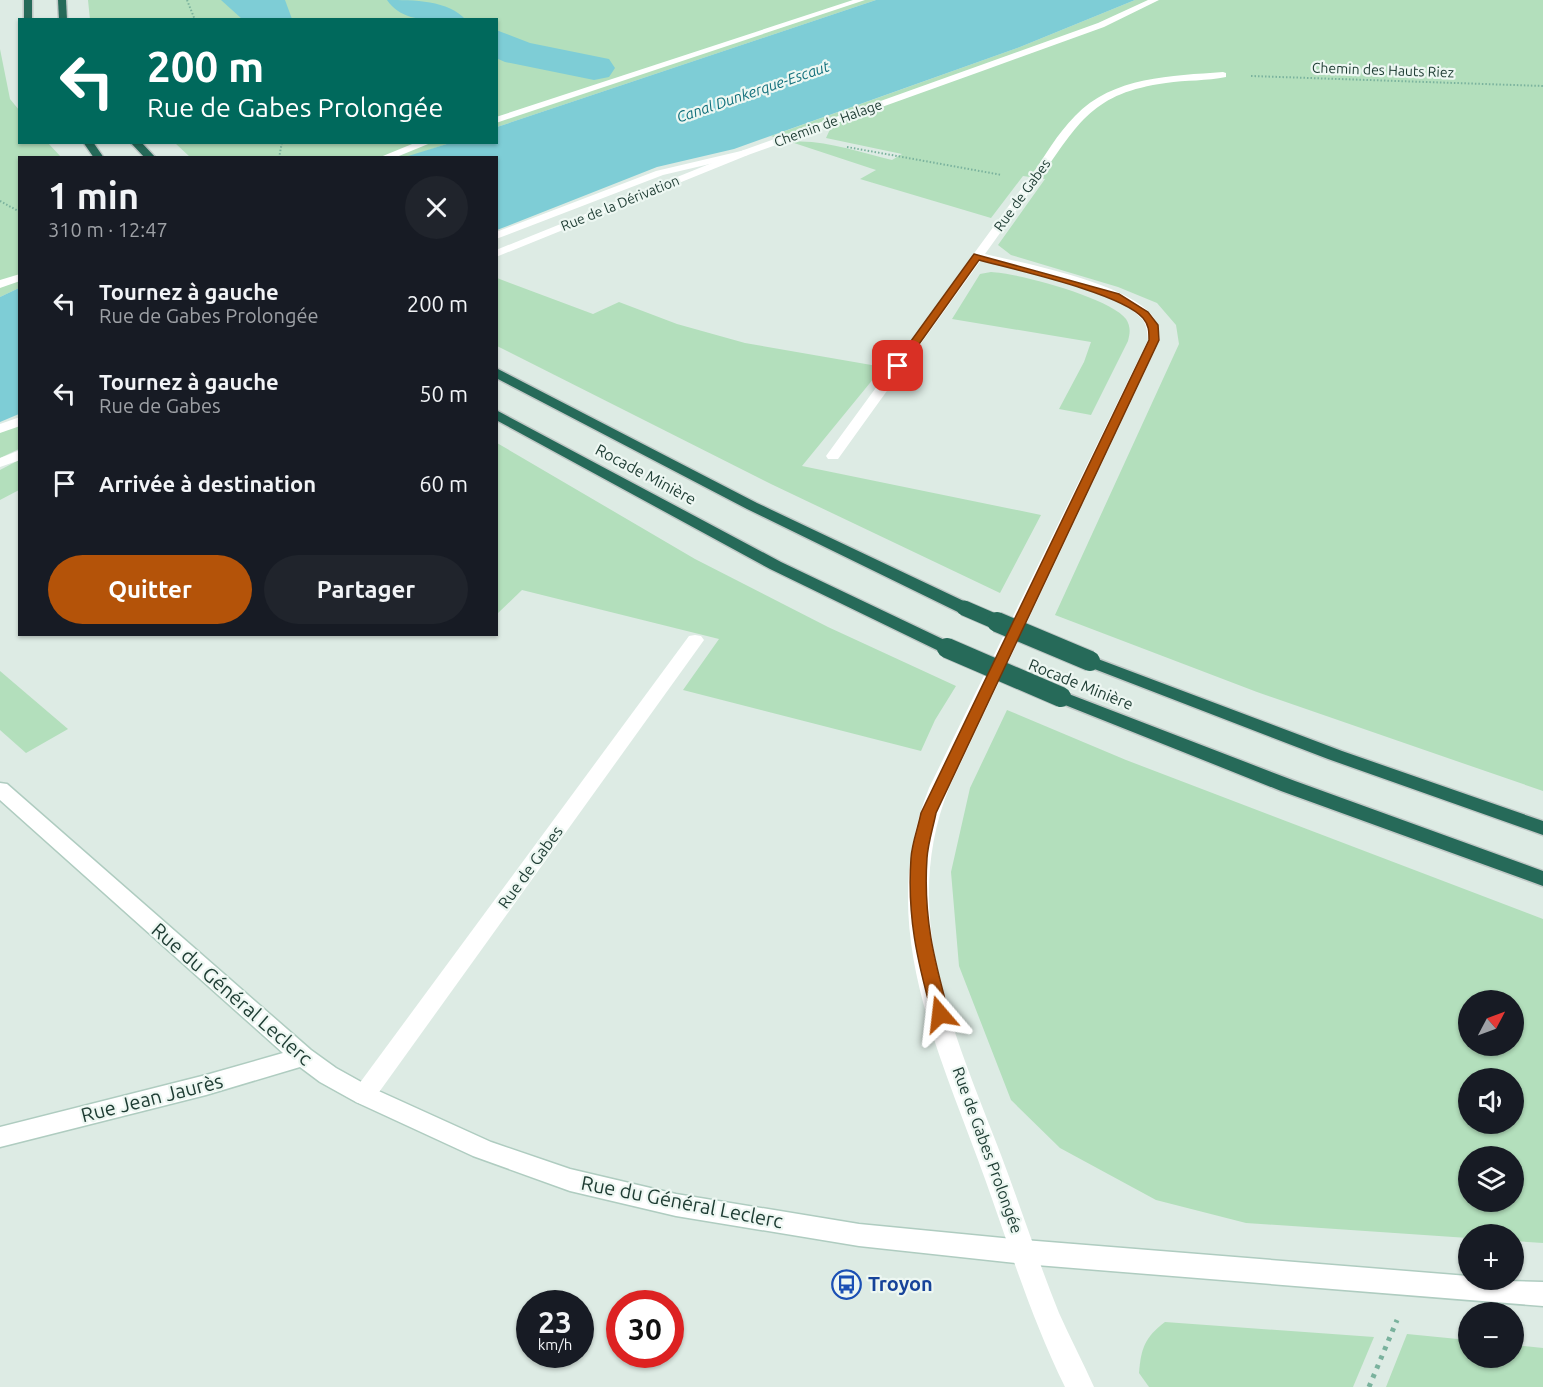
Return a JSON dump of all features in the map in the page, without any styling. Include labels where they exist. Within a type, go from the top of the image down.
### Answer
[{"type":"highway","points":[[28,0],[28,18]]},
{"type":"highway","points":[[62,0],[63,18]]},
{"type":"highway","points":[[137,144],[149,156]]},
{"type":"highway","name":"Rocade Minière","points":[[498,373],[762,511],[964,608],[1090,660],[1335,755],[1543,828]]},
{"type":"highway","name":"Rocade Minière","points":[[498,415],[716,534],[885,620],[947,648],[1061,697],[1287,786],[1543,879]]},
{"type":"street","points":[[498,119],[861,0]]},
{"type":"street","name":"Chemin de Halage","points":[[498,235],[660,173],[744,153],[1101,25],[1155,0]]},
{"type":"street","name":"Rue de Gabes","points":[[833,456],[1081,115],[1101,99],[1121,90],[1150,83],[1223,75]]},
{"type":"street","points":[[389,156],[422,144]]},
{"type":"street","name":"Rue de la Dérivation","points":[[498,253],[744,153]]},
{"type":"street","name":"Rue de Gabes Prolongée","points":[[977,256],[1115,296],[1145,314],[1153,325],[1154,340],[939,788],[922,834],[919,856],[918,915],[922,947],[931,983],[964,1086],[1024,1252],[1069,1368],[1080,1387]]},
{"type":"street","points":[[0,284],[18,278]]},
{"type":"street","points":[[0,429],[18,422]]},
{"type":"street","points":[[0,464],[18,455]]},
{"type":"street","name":"Rue de Gabes","points":[[364,1095],[695,640]]},
{"type":"street","name":"Rue du Général Leclerc","points":[[0,789],[303,1057],[328,1075],[413,1119],[482,1149],[551,1174],[676,1205],[859,1235],[1024,1252],[1543,1294]]},
{"type":"street","name":"Rue Jean Jaurès","points":[[0,1137],[206,1085],[303,1057]]},
{"type":"path","points":[[187,0],[194,18]]},
{"type":"path","name":"Chemin des Hauts Riez","points":[[1223,75],[1543,86]]},
{"type":"path","points":[[794,135],[887,155],[1034,178]]},
{"type":"path","points":[[0,201],[18,211]]},
{"type":"path","points":[[1369,1387],[1389,1339]]},
{"type":"green space","points":[[88,0],[876,0],[498,127],[498,18],[90,18]]},
{"type":"green space","points":[[1135,0],[1543,0],[1543,791],[1257,692],[1055,615],[1179,344],[1176,325],[1157,303],[1118,287],[1011,255],[998,245],[1045,179],[1023,176],[991,218],[860,179],[876,170],[791,142],[829,145],[892,160],[902,154],[826,138],[832,125],[821,122],[777,138],[771,136],[1020,47]]},
{"type":"green space","points":[[0,49],[10,99],[18,109],[18,144],[49,144],[60,156],[18,156],[18,288],[0,297]]},
{"type":"green space","points":[[176,144],[447,144],[411,156],[189,156]]},
{"type":"green space","points":[[991,272],[1042,282],[1084,295],[1117,311],[1126,319],[1130,330],[1128,341],[1091,415],[1059,409],[1084,362],[1091,342],[952,319],[980,274]]},
{"type":"green space","points":[[498,278],[593,314],[619,302],[677,324],[745,343],[883,367],[802,466],[1041,515],[1000,593],[771,484],[498,347]]},
{"type":"green space","points":[[18,425],[18,449],[0,458],[0,432]]},
{"type":"green space","points":[[498,444],[695,559],[828,627],[956,686],[935,720],[921,751],[683,690],[719,639],[522,590],[498,613]]},
{"type":"green space","points":[[18,461],[18,491],[0,500],[0,470]]},
{"type":"green space","points":[[0,671],[68,729],[26,753],[0,730]]},
{"type":"green space","points":[[1007,710],[1126,760],[1543,919],[1543,1243],[1524,1242],[1524,1224],[1458,1224],[1458,1237],[1246,1223],[1156,1200],[1060,1148],[1011,1100],[959,966],[951,872],[970,788]]},
{"type":"green space","points":[[1165,1322],[1374,1337],[1353,1387],[1149,1387],[1139,1373],[1141,1357],[1149,1338]]},
{"type":"green space","points":[[1407,1334],[1458,1339],[1458,1368],[1524,1368],[1524,1346],[1543,1348],[1543,1387],[1386,1387]]},
{"type":"water","points":[[221,0],[285,0],[292,18],[241,18]]},
{"type":"water","name":"Canal Dunkerque-Escaut","points":[[876,0],[1135,0],[1020,47],[734,149],[657,167],[498,230],[498,156],[408,156],[447,144],[498,144],[498,127]]},
{"type":"water","points":[[18,288],[18,414],[0,422],[0,297]]},
{"type":"waterway","points":[[405,0],[443,18]]},
{"type":"waterway","points":[[498,43],[519,53],[594,68]]},
{"type":"place","name":"Troyon","points":[[847,1284]]},
{"type":"route","points":[[898,366],[977,256],[1095,288],[1129,303],[1145,314],[1153,325],[1154,340],[939,788],[922,834],[917,884],[918,915],[922,947],[940,1014]]}]
